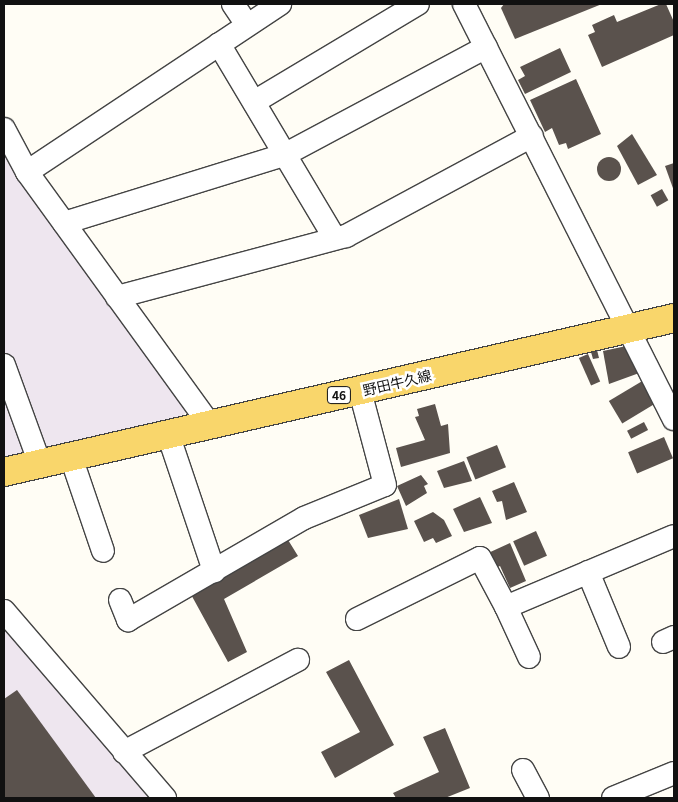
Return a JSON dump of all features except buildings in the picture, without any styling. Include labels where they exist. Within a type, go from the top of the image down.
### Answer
[{"type":"main road","name":"野田牛久線","points":[[4,472],[674,318]]},
{"type":"street","points":[[233,4],[247,25]]},
{"type":"street","points":[[27,172],[280,4]]},
{"type":"street","points":[[254,102],[418,4]]},
{"type":"street","points":[[464,4],[532,136],[619,314],[631,328],[674,419]]},
{"type":"street","points":[[219,44],[334,238]]},
{"type":"street","points":[[64,223],[284,155],[486,47]]},
{"type":"street","points":[[4,129],[27,172],[210,425]]},
{"type":"street","points":[[117,297],[346,236],[532,136]]},
{"type":"street","points":[[4,365],[40,464]]},
{"type":"street","points":[[120,600],[128,620],[304,518],[385,485],[360,391]]},
{"type":"street","points":[[168,434],[214,571]]},
{"type":"street","points":[[71,457],[103,552]]},
{"type":"street","points":[[506,607],[674,536]]},
{"type":"street","points":[[357,619],[480,558],[506,607],[529,657]]},
{"type":"street","points":[[588,572],[619,647]]},
{"type":"street","points":[[4,611],[165,798]]},
{"type":"street","points":[[124,752],[298,660]]},
{"type":"street","points":[[523,770],[538,798]]},
{"type":"street","points":[[613,798],[674,773]]},
{"type":"shaded area","points":[[4,142],[188,409],[183,416],[4,459]]},
{"type":"shaded area","points":[[4,623],[156,798],[4,798]]}]
